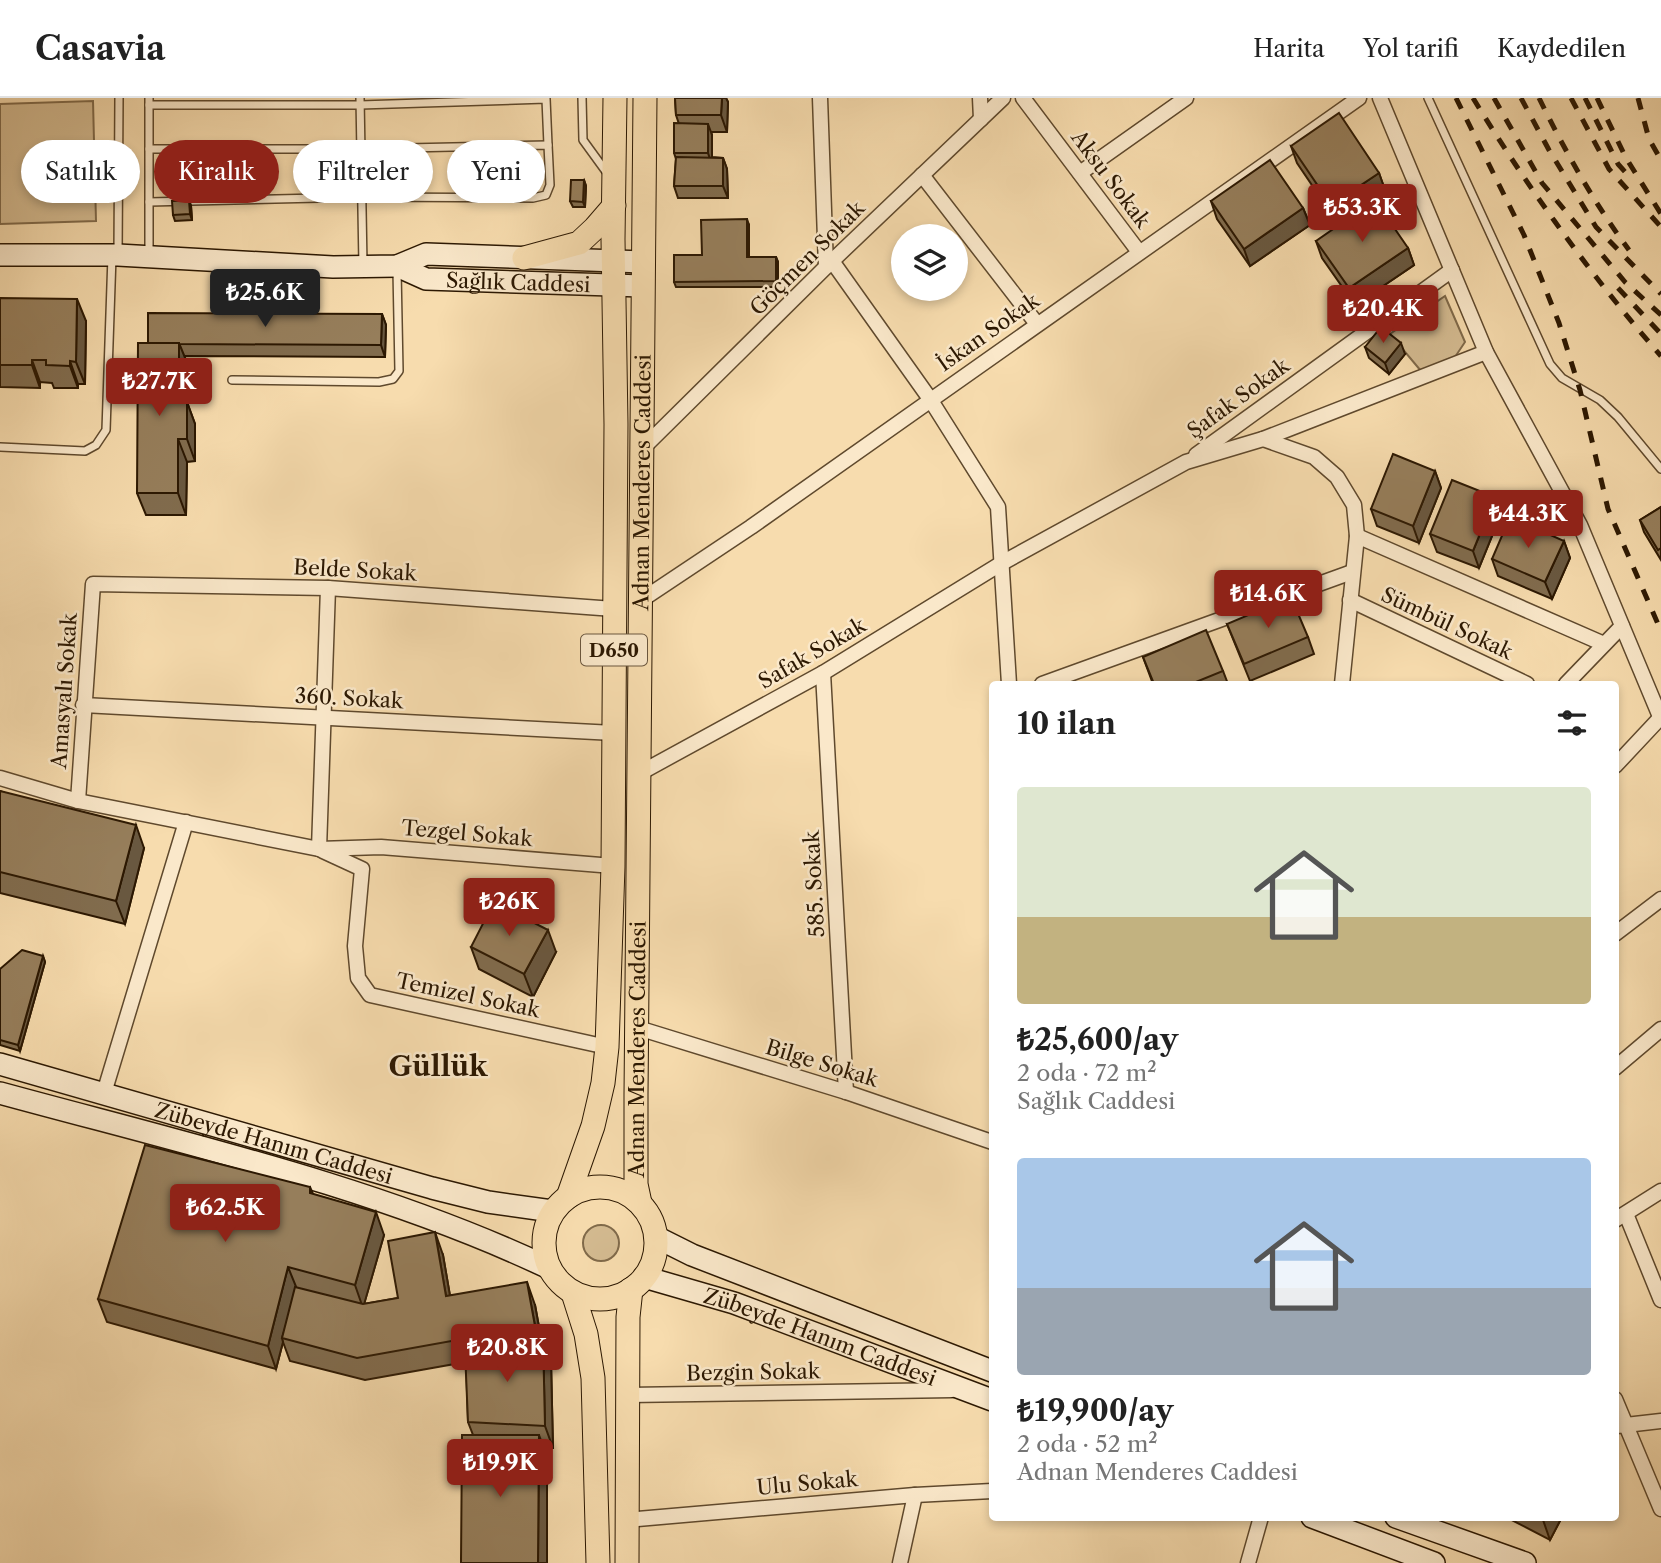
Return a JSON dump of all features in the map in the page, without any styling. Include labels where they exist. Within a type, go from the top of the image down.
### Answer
[{"type":"main road","name":"Adnan Menderes Caddesi","points":[[560,1204],[593,1126],[603,1083],[607,1047],[614,733],[615,98]]},
{"type":"main road","name":"Adnan Menderes Caddesi","points":[[640,1203],[636,1184],[636,1160],[645,98]]},
{"type":"main road","points":[[524,258],[579,243],[614,206]]},
{"type":"main road","name":"Sağlık Caddesi","points":[[0,255],[115,255],[333,267],[397,266],[426,254],[643,262]]},
{"type":"main road","name":"Sağlık Caddesi","points":[[397,266],[426,279],[643,286]]},
{"type":"main road","points":[[555,284],[582,290],[598,299],[606,312],[615,348]]},
{"type":"main road","name":"Zübeyde Hanım Caddesi","points":[[0,1064],[432,1188],[488,1202],[560,1204]]},
{"type":"main road","name":"Zübeyde Hanım Caddesi","points":[[0,1093],[261,1165],[414,1212],[467,1230],[549,1268]]},
{"type":"main road","points":[[627,1563],[628,1317],[638,1283],[651,1267],[657,1248],[655,1228],[647,1210],[633,1197],[616,1188],[596,1186],[577,1191],[560,1204],[544,1233],[544,1251],[549,1268],[559,1282],[573,1293],[590,1299],[608,1299],[638,1283]]},
{"type":"main road","name":"Zübeyde Hanım Caddesi","points":[[656,1237],[692,1255],[989,1370]]},
{"type":"main road","name":"Zübeyde Hanım Caddesi","points":[[638,1283],[734,1303],[989,1399]]},
{"type":"main road","points":[[573,1293],[586,1334],[593,1378],[598,1563]]},
{"type":"main road","points":[[1323,1521],[1434,1563]]},
{"type":"main road","points":[[1407,1521],[1525,1563]]},
{"type":"street","points":[[820,98],[829,264],[930,399],[998,507],[1009,681]]},
{"type":"street","points":[[979,98],[981,119]]},
{"type":"street","name":"Göçmen Sokak","points":[[642,449],[829,264],[1003,98]]},
{"type":"street","name":"Aksu Sokak","points":[[1023,98],[1139,252]]},
{"type":"street","points":[[1080,173],[1186,98]]},
{"type":"street","name":"İskan Sokak","points":[[640,601],[751,527],[1359,98]]},
{"type":"street","points":[[1380,98],[1486,352],[1580,525],[1661,718],[1619,762]]},
{"type":"street","points":[[922,176],[1037,324]]},
{"type":"street","name":"Şafak Sokak","points":[[1002,563],[1186,462],[1452,270]]},
{"type":"street","name":"Şafak Sokak","points":[[1186,462],[1263,439],[1486,352]]},
{"type":"street","points":[[1263,439],[1314,457],[1337,477],[1354,505],[1357,536],[1342,681]]},
{"type":"street","points":[[1357,536],[1604,644]]},
{"type":"street","name":"Safak Sokak","points":[[640,773],[823,673],[1002,563]]},
{"type":"street","points":[[1050,681],[1352,572]]},
{"type":"street","name":"Belde Sokak","points":[[93,584],[328,588],[614,609]]},
{"type":"street","name":"Amasyalı Sokak","points":[[78,801],[93,584]]},
{"type":"street","points":[[0,778],[78,801],[318,849],[328,588]]},
{"type":"street","name":"Sümbül Sokak","points":[[1350,600],[1521,681]]},
{"type":"street","points":[[1569,681],[1622,626]]},
{"type":"street","name":"585. Sokak","points":[[823,673],[846,1092]]},
{"type":"street","name":"360. Sokak","points":[[83,705],[614,733]]},
{"type":"street","points":[[104,1093],[186,822]]},
{"type":"street","name":"Tezgel Sokak","points":[[318,849],[381,847],[612,866]]},
{"type":"street","name":"Temizel Sokak","points":[[318,849],[362,869],[355,946],[358,978],[370,995],[607,1047]]},
{"type":"street","points":[[1619,931],[1661,899]]},
{"type":"street","name":"Bilge Sokak","points":[[638,1028],[846,1092],[989,1141]]},
{"type":"street","points":[[1619,1065],[1661,1030]]},
{"type":"street","points":[[1661,1191],[1621,1217],[1661,1300]]},
{"type":"street","name":"Bezgin Sokak","points":[[628,1395],[964,1389]]},
{"type":"street","points":[[1661,1420],[1620,1425],[1661,1509]]},
{"type":"street","name":"Ulu Sokak","points":[[626,1520],[989,1491]]},
{"type":"street","points":[[900,1563],[915,1495]]},
{"type":"street","points":[[1248,1563],[1260,1521]]},
{"type":"lane","points":[[0,447],[85,451],[96,445],[106,430],[115,255],[119,98]]},
{"type":"lane","points":[[582,98],[583,140],[613,181]]},
{"type":"lane","points":[[1428,98],[1550,363],[1562,378],[1600,400],[1618,417],[1661,469]]},
{"type":"lane","points":[[149,257],[149,102],[546,99],[550,185],[546,195],[533,198],[433,197]]},
{"type":"lane","points":[[360,102],[361,140]]},
{"type":"lane","points":[[433,147],[548,145]]},
{"type":"lane","points":[[149,149],[293,149]]},
{"type":"lane","points":[[149,202],[293,199]]},
{"type":"lane","points":[[362,203],[363,267]]},
{"type":"lane","points":[[232,380],[379,382],[393,379],[399,371],[397,266]]},
{"type":"shaded area","points":[[93,101],[94,140],[21,140],[21,203],[96,203],[96,221],[0,224],[0,104]]},
{"type":"shaded area","points":[[1445,296],[1465,342],[1453,360],[1421,371],[1390,334]]},
{"type":"shaded area","points":[[601,1225],[614,1230],[619,1243],[614,1256],[601,1261],[588,1256],[583,1243],[588,1230]]},
{"type":"building","points":[[675,98],[722,98],[721,115],[676,115]]},
{"type":"building","points":[[1339,113],[1379,173],[1331,205],[1291,146]]},
{"type":"building","points":[[674,123],[708,124],[708,153],[674,153]]},
{"type":"building","points":[[676,157],[723,158],[723,186],[674,186]]},
{"type":"building","points":[[1270,160],[1303,208],[1244,249],[1211,201]]},
{"type":"building","points":[[571,180],[584,180],[583,202],[570,201]]},
{"type":"building","points":[[1375,200],[1408,248],[1349,288],[1316,241]]},
{"type":"building","points":[[172,203],[189,203],[190,214],[173,215]]},
{"type":"building","points":[[747,219],[747,257],[776,257],[776,281],[674,282],[674,255],[702,255],[701,220]]},
{"type":"building","points":[[0,298],[77,299],[76,362],[70,361],[70,366],[46,365],[46,360],[32,360],[32,365],[0,365]]},
{"type":"building","points":[[148,313],[382,314],[381,345],[148,343]]},
{"type":"building","points":[[1381,327],[1401,343],[1385,363],[1365,347]]},
{"type":"building","points":[[138,343],[179,343],[179,402],[187,402],[187,439],[178,439],[178,493],[137,493]]},
{"type":"building","points":[[1393,454],[1435,471],[1413,526],[1371,509]]},
{"type":"building","points":[[1452,480],[1495,497],[1473,551],[1430,534]]},
{"type":"building","points":[[1661,507],[1661,548],[1658,550],[1640,520]]},
{"type":"building","points":[[1510,517],[1564,541],[1545,582],[1492,559]]},
{"type":"building","points":[[1291,597],[1308,637],[1244,664],[1227,624]]},
{"type":"building","points":[[1206,630],[1223,671],[1198,681],[1153,681],[1143,657]]},
{"type":"building","points":[[0,791],[136,825],[116,901],[0,872]]},
{"type":"building","points":[[494,902],[548,930],[524,974],[471,947]]},
{"type":"building","points":[[22,950],[43,956],[18,1045],[0,1040],[0,969]]},
{"type":"building","points":[[145,1145],[310,1187],[310,1193],[376,1212],[355,1285],[288,1267],[268,1346],[98,1299]]},
{"type":"building","points":[[435,1232],[446,1296],[527,1282],[535,1326],[357,1358],[282,1338],[295,1287],[363,1304],[398,1298],[388,1241]]},
{"type":"building","points":[[543,1338],[545,1426],[468,1422],[465,1351]]},
{"type":"building","points":[[462,1435],[539,1435],[538,1563],[461,1563]]},
{"type":"railway","points":[[1456,98],[1524,235],[1559,323],[1580,390],[1608,509],[1661,631]]},
{"type":"railway","points":[[1473,98],[1562,231],[1610,295],[1661,356]]},
{"type":"railway","points":[[1494,98],[1542,183],[1625,282],[1661,315]]},
{"type":"railway","points":[[1521,98],[1596,227],[1661,294]]},
{"type":"railway","points":[[1539,98],[1581,176],[1629,250]]},
{"type":"railway","points":[[1571,98],[1609,169],[1661,227]]},
{"type":"railway","points":[[1585,98],[1618,164],[1627,174]]},
{"type":"railway","points":[[1597,98],[1626,158],[1661,214]]},
{"type":"railway","points":[[1638,98],[1649,139],[1661,160]]},
{"type":"railway","points":[[1618,288],[1661,334]]},
{"type":"district","name":"Güllük","points":[[438,1066]]}]
